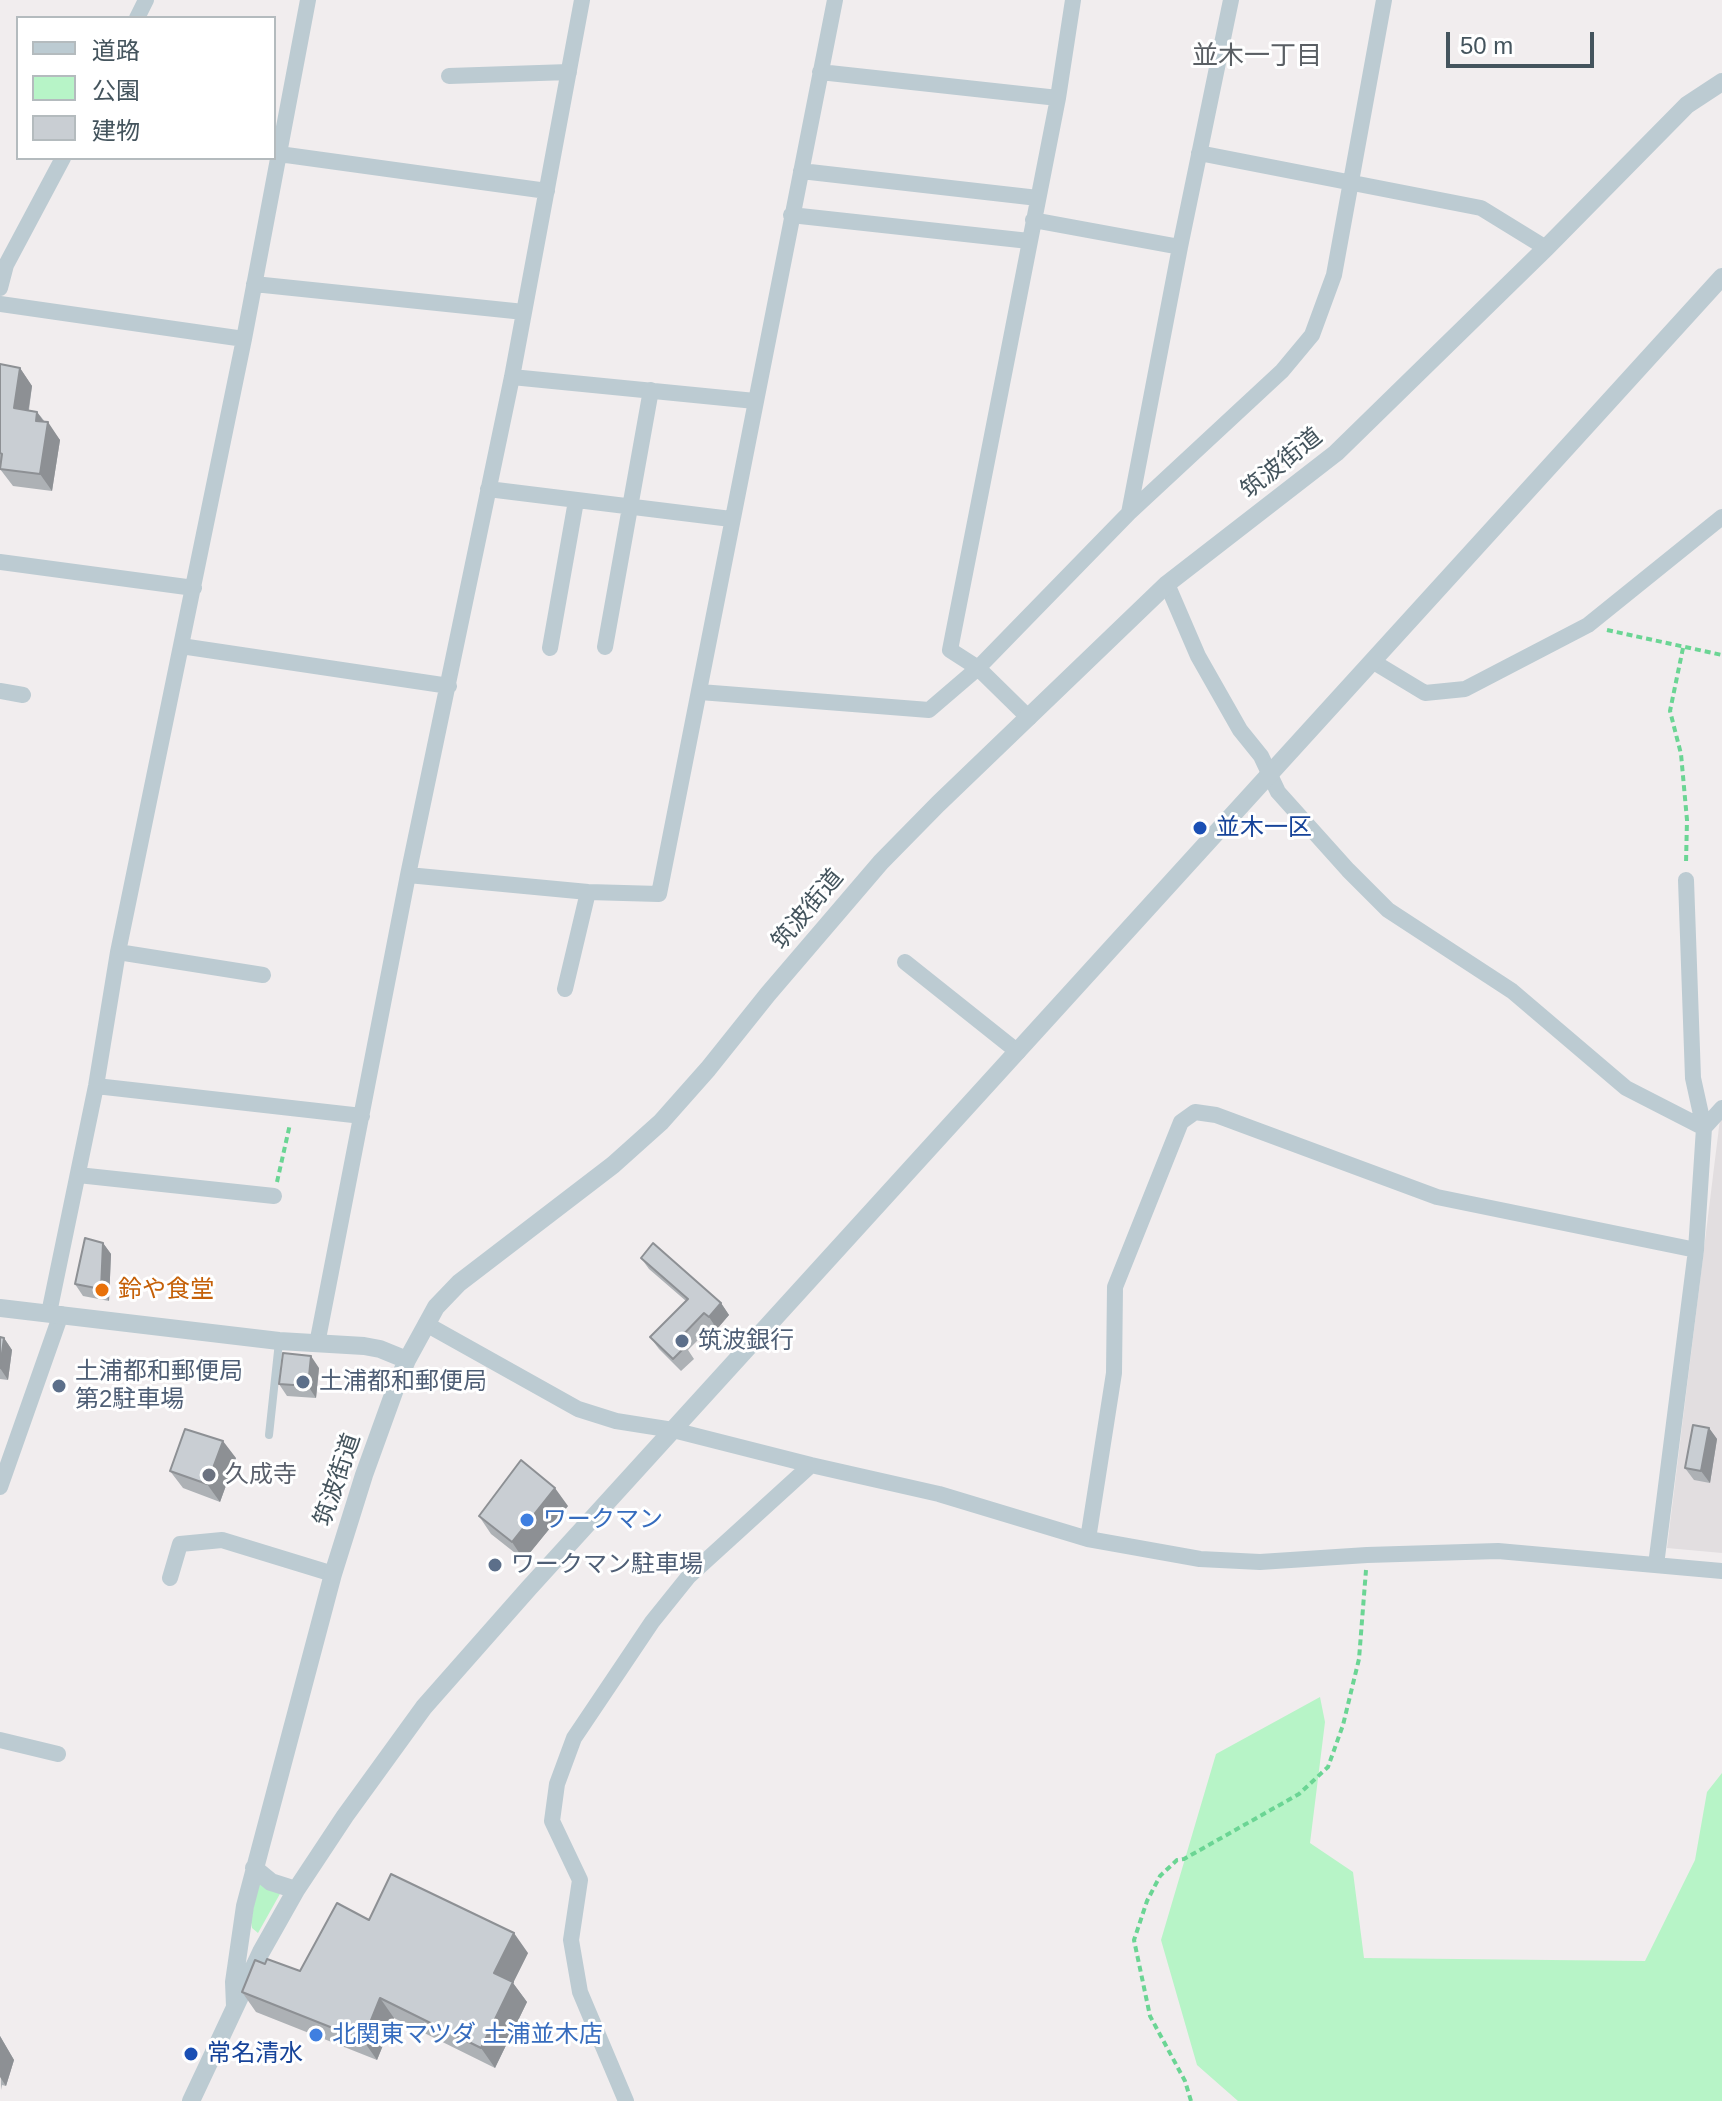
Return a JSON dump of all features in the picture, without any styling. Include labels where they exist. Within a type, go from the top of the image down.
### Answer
[{"type":"street","points":[[0,1487],[6,1450],[55,1313],[118,952],[244,339],[308,0]]},
{"type":"street","points":[[317,1344],[408,875],[512,377],[582,0]]},
{"type":"street","points":[[408,875],[588,892],[659,894],[835,0]]},
{"type":"street","points":[[1029,718],[978,668],[950,650],[1058,98],[1073,0]]},
{"type":"street","points":[[1129,513],[1231,0]]},
{"type":"street","points":[[700,692],[929,710],[978,668],[1129,513],[1282,371],[1312,335],[1334,275],[1384,0]]},
{"type":"street","points":[[449,76],[569,72]]},
{"type":"street","points":[[820,72],[1058,98]]},
{"type":"street","name":"筑波街道","points":[[235,2006],[234,1982],[241,1928],[254,1868],[333,1574],[364,1475],[407,1360],[436,1307],[459,1283],[613,1165],[661,1122],[881,862],[1167,584],[1336,453],[1687,105],[1722,82]]},
{"type":"street","points":[[1199,153],[1481,208],[1546,248]]},
{"type":"street","points":[[279,154],[547,191]]},
{"type":"street","points":[[0,288],[6,265],[62,160]]},
{"type":"street","points":[[801,171],[1038,198]]},
{"type":"street","points":[[791,215],[1029,241]]},
{"type":"street","points":[[1033,220],[1180,247]]},
{"type":"street","points":[[191,2101],[261,1952],[296,1890],[424,1707],[1722,277]]},
{"type":"street","points":[[254,284],[524,312]]},
{"type":"street","points":[[0,304],[244,339]]},
{"type":"street","points":[[512,377],[755,401]]},
{"type":"street","points":[[605,647],[651,390]]},
{"type":"street","points":[[488,489],[731,519]]},
{"type":"street","points":[[550,648],[576,501]]},
{"type":"street","points":[[1372,661],[1425,693],[1465,689],[1588,625],[1722,517]]},
{"type":"street","points":[[0,562],[194,588]]},
{"type":"street","points":[[1167,584],[1198,656],[1240,730],[1261,756],[1278,792],[1388,910],[1512,991],[1626,1088],[1704,1128]]},
{"type":"street","points":[[181,646],[449,686]]},
{"type":"street","points":[[0,691],[23,695]]},
{"type":"street","points":[[1656,1565],[1696,1250],[1704,1128],[1693,1078],[1686,880]]},
{"type":"street","points":[[565,989],[588,892]]},
{"type":"street","points":[[118,952],[263,975]]},
{"type":"street","points":[[905,962],[1018,1052]]},
{"type":"street","points":[[96,1086],[362,1116]]},
{"type":"street","points":[[1704,1128],[1722,1108]]},
{"type":"street","points":[[1088,1539],[1114,1373],[1115,1287],[1181,1122],[1195,1112],[1216,1115],[1437,1197],[1696,1250]]},
{"type":"street","points":[[78,1175],[274,1196]]},
{"type":"street","points":[[0,1308],[279,1341],[380,1349],[407,1360]]},
{"type":"street","points":[[426,1324],[578,1409],[616,1421],[673,1430],[939,1494],[1088,1539],[1200,1559],[1260,1562],[1498,1551],[1722,1571]]},
{"type":"street","points":[[626,2101],[580,1992],[571,1940],[580,1880],[552,1821],[557,1784],[574,1738],[652,1622],[689,1576],[811,1465]]},
{"type":"street","points":[[170,1578],[180,1544],[222,1540],[333,1574]]},
{"type":"street","points":[[0,1740],[58,1754]]},
{"type":"street","points":[[254,1868],[271,1882],[296,1890]]},
{"type":"street","points":[[241,1928],[246,1939],[261,1952]]},
{"type":"lane","points":[[269,1435],[279,1341]]},
{"type":"path","points":[[1588,625],[1722,655]]},
{"type":"path","points":[[1683,648],[1670,711],[1681,754],[1687,820],[1686,880]]},
{"type":"path","points":[[274,1196],[293,1109]]},
{"type":"path","points":[[1191,2101],[1185,2081],[1150,2016],[1134,1940],[1147,1901],[1160,1876],[1177,1860],[1184,1859],[1299,1794],[1328,1767],[1343,1725],[1359,1659],[1367,1555]]},
{"type":"shaded area","points":[[1722,1111],[1722,1553],[1667,1548]]},
{"type":"green space","points":[[1320,1697],[1325,1722],[1310,1843],[1353,1872],[1364,1958],[1645,1961],[1695,1860],[1707,1792],[1722,1773],[1722,2101],[1238,2101],[1197,2065],[1161,1940],[1216,1754]]},
{"type":"green space","points":[[258,1880],[281,1892],[258,1933],[251,1922]]},
{"type":"building","points":[[0,364],[20,368],[14,408],[37,412],[36,421],[48,422],[40,474],[0,469]]},
{"type":"building","points":[[85,1238],[103,1243],[101,1289],[75,1284]]},
{"type":"building","points":[[653,1243],[721,1303],[709,1317],[704,1313],[678,1340],[685,1347],[673,1359],[650,1337],[688,1299],[641,1258]]},
{"type":"building","points":[[0,1337],[4,1338],[0,1368]]},
{"type":"building","points":[[283,1353],[311,1356],[308,1386],[279,1384]]},
{"type":"building","points":[[1693,1425],[1709,1428],[1701,1471],[1685,1468]]},
{"type":"building","points":[[185,1429],[223,1441],[207,1484],[170,1471]]},
{"type":"building","points":[[521,1460],[555,1488],[512,1542],[479,1516]]},
{"type":"building","points":[[391,1874],[514,1933],[494,1973],[513,1982],[481,2048],[380,1998],[363,2040],[242,1992],[255,1960],[265,1964],[267,1959],[300,1971],[337,1903],[369,1920]]},
{"type":"place","name":"並木一区","points":[[1200,828]]},
{"type":"place","name":"鈴や食堂","points":[[102,1290]]},
{"type":"place","name":"筑波銀行","points":[[682,1341]]},
{"type":"place","name":"土浦都和郵便局","points":[[303,1382]]},
{"type":"place","name":"土浦都和郵便局 第2駐車場","points":[[59,1386]]},
{"type":"place","name":"久成寺","points":[[209,1475]]},
{"type":"place","name":"ワークマン","points":[[527,1520]]},
{"type":"place","name":"ワークマン駐車場","points":[[495,1565]]},
{"type":"place","name":"北関東マツダ 土浦並木店","points":[[316,2035]]},
{"type":"place","name":"常名清水","points":[[191,2054]]},
{"type":"district","name":"並木一丁目","points":[[1257,57]]}]
